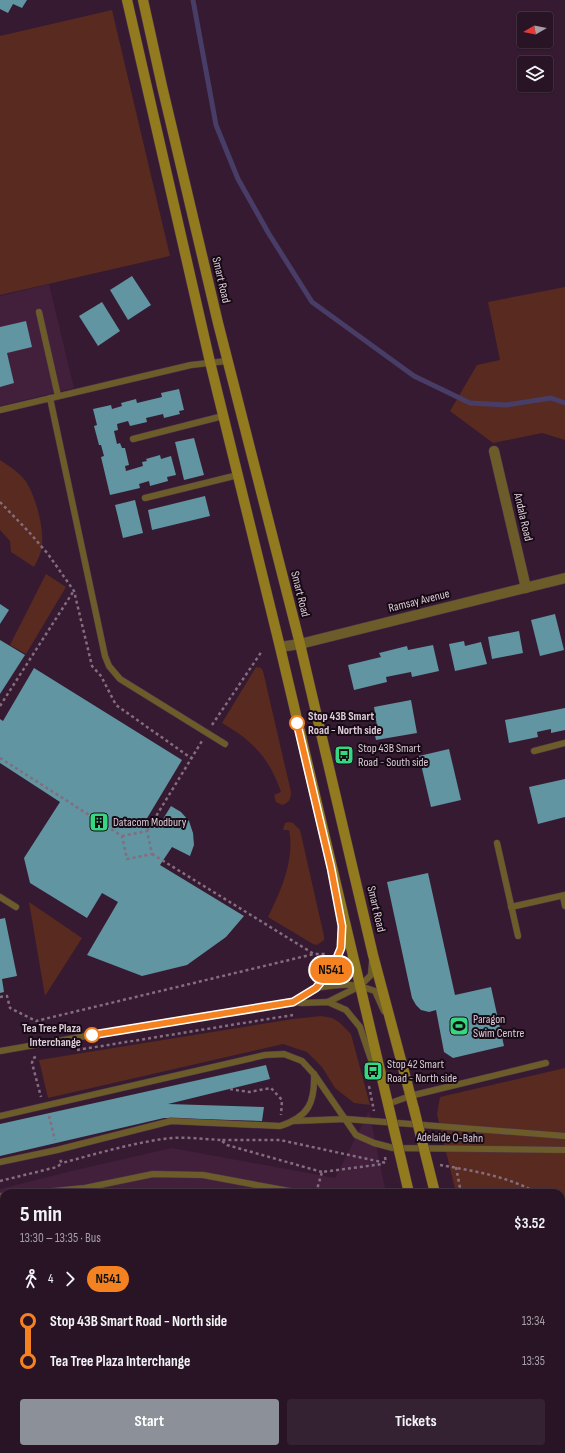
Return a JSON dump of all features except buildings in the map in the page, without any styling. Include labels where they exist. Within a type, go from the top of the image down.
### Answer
[{"type":"main road","points":[[126,0],[210,362],[280,647],[408,1189]]},
{"type":"main road","name":"Smart Road","points":[[143,0],[227,361],[300,644],[373,954],[434,1189]]},
{"type":"street","name":"Andala Road","points":[[494,451],[526,588]]},
{"type":"street","name":"Ramsay Avenue","points":[[280,647],[300,644],[565,578]]},
{"type":"lane","points":[[39,312],[58,396]]},
{"type":"lane","points":[[0,410],[191,365],[227,361]]},
{"type":"lane","points":[[50,398],[105,656],[109,666],[120,679],[225,744]]},
{"type":"lane","points":[[133,439],[223,416]]},
{"type":"lane","points":[[145,498],[238,475]]},
{"type":"lane","points":[[534,751],[565,743]]},
{"type":"lane","points":[[497,843],[518,936]]},
{"type":"lane","points":[[293,1002],[316,988],[333,967],[341,948],[342,926],[331,868]]},
{"type":"lane","points":[[511,907],[564,896],[565,906]]},
{"type":"lane","points":[[0,897],[16,907]]},
{"type":"lane","points":[[0,1051],[293,1002],[328,1002],[360,986],[371,975],[373,954]]},
{"type":"lane","points":[[316,988],[345,984],[360,986],[374,991],[386,1016],[399,1052]]},
{"type":"lane","points":[[328,1002],[346,1010],[360,1026],[388,1104],[410,1096],[546,1063]]},
{"type":"lane","points":[[0,1116],[265,1055],[284,1054],[302,1061],[314,1074],[314,1091],[308,1108],[294,1121],[280,1126],[171,1121],[57,1150],[0,1162]]},
{"type":"lane","name":"Adelaide O-Bahn","points":[[314,1074],[356,1135],[374,1143],[393,1148],[565,1150]]},
{"type":"lane","name":"Adelaide O-Bahn","points":[[294,1121],[346,1119],[565,1136]]},
{"type":"lane","points":[[93,1189],[153,1174],[198,1175],[277,1189]]},
{"type":"path","points":[[0,706],[74,591]]},
{"type":"path","points":[[0,758],[122,836],[148,831],[152,854]]},
{"type":"path","points":[[122,836],[127,859],[152,854],[314,954]]},
{"type":"path","points":[[0,997],[7,996],[10,1008],[36,1021],[314,954],[331,954]]},
{"type":"path","points":[[230,1088],[249,1092],[271,1088],[282,1100],[281,1115]]},
{"type":"path","points":[[386,1163],[280,1140],[221,1140],[227,1146],[322,1172],[393,1163]]},
{"type":"path","points":[[0,1181],[57,1167],[62,1163]]},
{"type":"path","points":[[435,1164],[500,1177],[522,1184],[530,1189]]},
{"type":"path","points":[[456,1167],[460,1189]]},
{"type":"path","points":[[317,1189],[322,1172]]},
{"type":"shaded area","points":[[112,10],[170,256],[0,295],[0,36]]},
{"type":"shaded area","points":[[49,284],[74,388],[0,406],[0,296]]},
{"type":"shaded area","points":[[565,287],[565,440],[542,433],[493,443],[450,411],[477,365],[500,360],[488,302]]},
{"type":"shaded area","points":[[0,460],[16,471],[24,479],[32,493],[38,510],[42,537],[40,556],[34,567],[11,552],[10,541],[0,530]]},
{"type":"shaded area","points":[[46,574],[66,587],[26,654],[10,645]]},
{"type":"shaded area","points":[[256,667],[261,668],[263,671],[291,792],[291,797],[289,800],[282,805],[276,802],[274,795],[281,792],[277,780],[265,760],[259,752],[242,736],[222,723]]},
{"type":"shaded area","points":[[285,823],[293,823],[300,830],[324,936],[324,940],[317,945],[268,917],[278,897],[286,875],[290,852],[290,841],[289,830],[283,830]]},
{"type":"shaded area","points":[[29,902],[82,938],[45,996]]},
{"type":"shaded area","points":[[321,1016],[332,1018],[339,1022],[351,1034],[370,1105],[354,1103],[335,1088],[322,1067],[307,1052],[283,1044],[48,1098],[39,1060],[293,1019]]},
{"type":"shaded area","points":[[565,1068],[565,1189],[455,1189],[437,1114],[440,1097]]},
{"type":"shaded area","points":[[369,1111],[385,1189],[0,1189],[172,1148],[335,1178]]},
{"type":"waterway","points":[[193,0],[216,125],[238,179],[269,234],[312,302],[414,376],[470,403],[506,405],[551,398],[565,403]]},
{"type":"bus line","name":"N541","points":[[92,1035],[293,1002],[316,988],[333,967],[341,948],[342,926],[331,868],[297,723]]},
{"type":"place","name":"Stop 43B Smart Road - North side","points":[[297,723]]},
{"type":"place","name":"Stop 43B Smart Road - South side","points":[[344,755]]},
{"type":"place","name":"Datacom Modbury","points":[[99,822]]},
{"type":"place","name":"Paragon Swim Centre","points":[[459,1026]]},
{"type":"place","name":"Tea Tree Plaza Interchange","points":[[92,1035]]},
{"type":"place","name":"Stop 42 Smart Road - North side","points":[[373,1071]]}]
